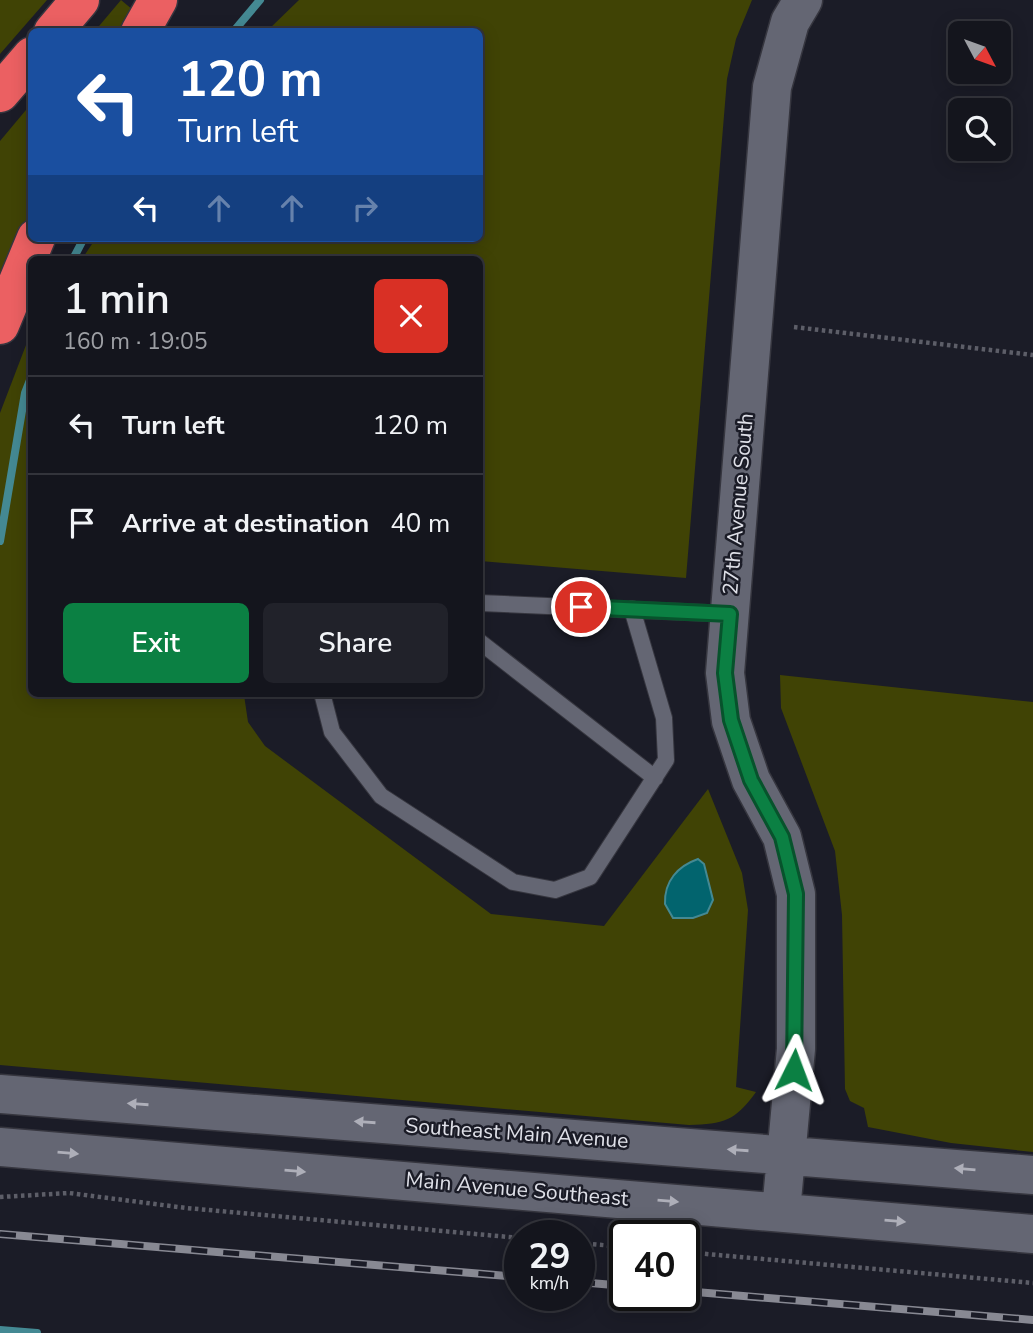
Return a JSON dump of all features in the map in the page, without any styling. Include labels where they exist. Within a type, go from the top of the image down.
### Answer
[{"type":"highway","points":[[56,28],[80,0]]},
{"type":"highway","points":[[142,28],[159,0]]},
{"type":"highway","points":[[0,93],[28,61]]},
{"type":"highway","points":[[0,325],[28,257]]},
{"type":"main road","name":"27th Avenue South","points":[[782,1211],[796,1049],[796,894],[782,837],[751,780],[731,720],[725,673],[772,87],[790,22],[803,0]]},
{"type":"main road","name":"Southeast Main Avenue","points":[[0,1094],[1033,1175]]},
{"type":"main road","name":"Main Avenue Southeast","points":[[0,1147],[1033,1234]]},
{"type":"lane","points":[[483,603],[730,614]]},
{"type":"lane","points":[[324,697],[332,732],[381,796],[513,882],[555,890],[590,877],[666,761],[664,718],[632,609]]},
{"type":"lane","points":[[483,644],[655,778]]},
{"type":"path","points":[[794,327],[1033,355]]},
{"type":"path","points":[[0,1196],[69,1193],[199,1209],[504,1237]]},
{"type":"path","points":[[700,1253],[1033,1283]]},
{"type":"shaded area","points":[[0,0],[47,0],[0,54]]},
{"type":"shaded area","points":[[121,0],[133,10],[123,28],[97,28]]},
{"type":"shaded area","points":[[299,0],[752,0],[736,39],[727,79],[686,578],[483,561],[483,256],[84,256],[93,242],[483,242],[483,28],[270,28]]},
{"type":"shaded area","points":[[28,108],[28,219],[0,289],[0,141]]},
{"type":"shaded area","points":[[28,340],[28,697],[244,697],[248,722],[265,746],[491,914],[604,926],[708,789],[742,873],[748,910],[736,1087],[756,1092],[742,1109],[720,1122],[689,1125],[0,1065],[0,413]]},
{"type":"shaded area","points":[[780,675],[1033,702],[1033,1152],[951,1143],[868,1127],[864,1108],[850,1101],[845,1089],[842,915],[835,851],[781,708]]},
{"type":"water","points":[[698,859],[704,864],[713,900],[707,913],[693,918],[673,918],[665,904],[667,888],[679,870]]},
{"type":"waterway","points":[[236,28],[260,0]]},
{"type":"waterway","points":[[75,256],[82,242]]},
{"type":"waterway","points":[[0,541],[28,385]]},
{"type":"waterway","points":[[0,1330],[37,1333]]},
{"type":"railway","points":[[0,1234],[504,1276]]},
{"type":"railway","points":[[595,1283],[609,1285]]},
{"type":"railway","points":[[700,1292],[1033,1320]]},
{"type":"route","points":[[581,607],[730,614],[725,673],[731,720],[751,780],[782,837],[796,894],[794,1070]]}]
